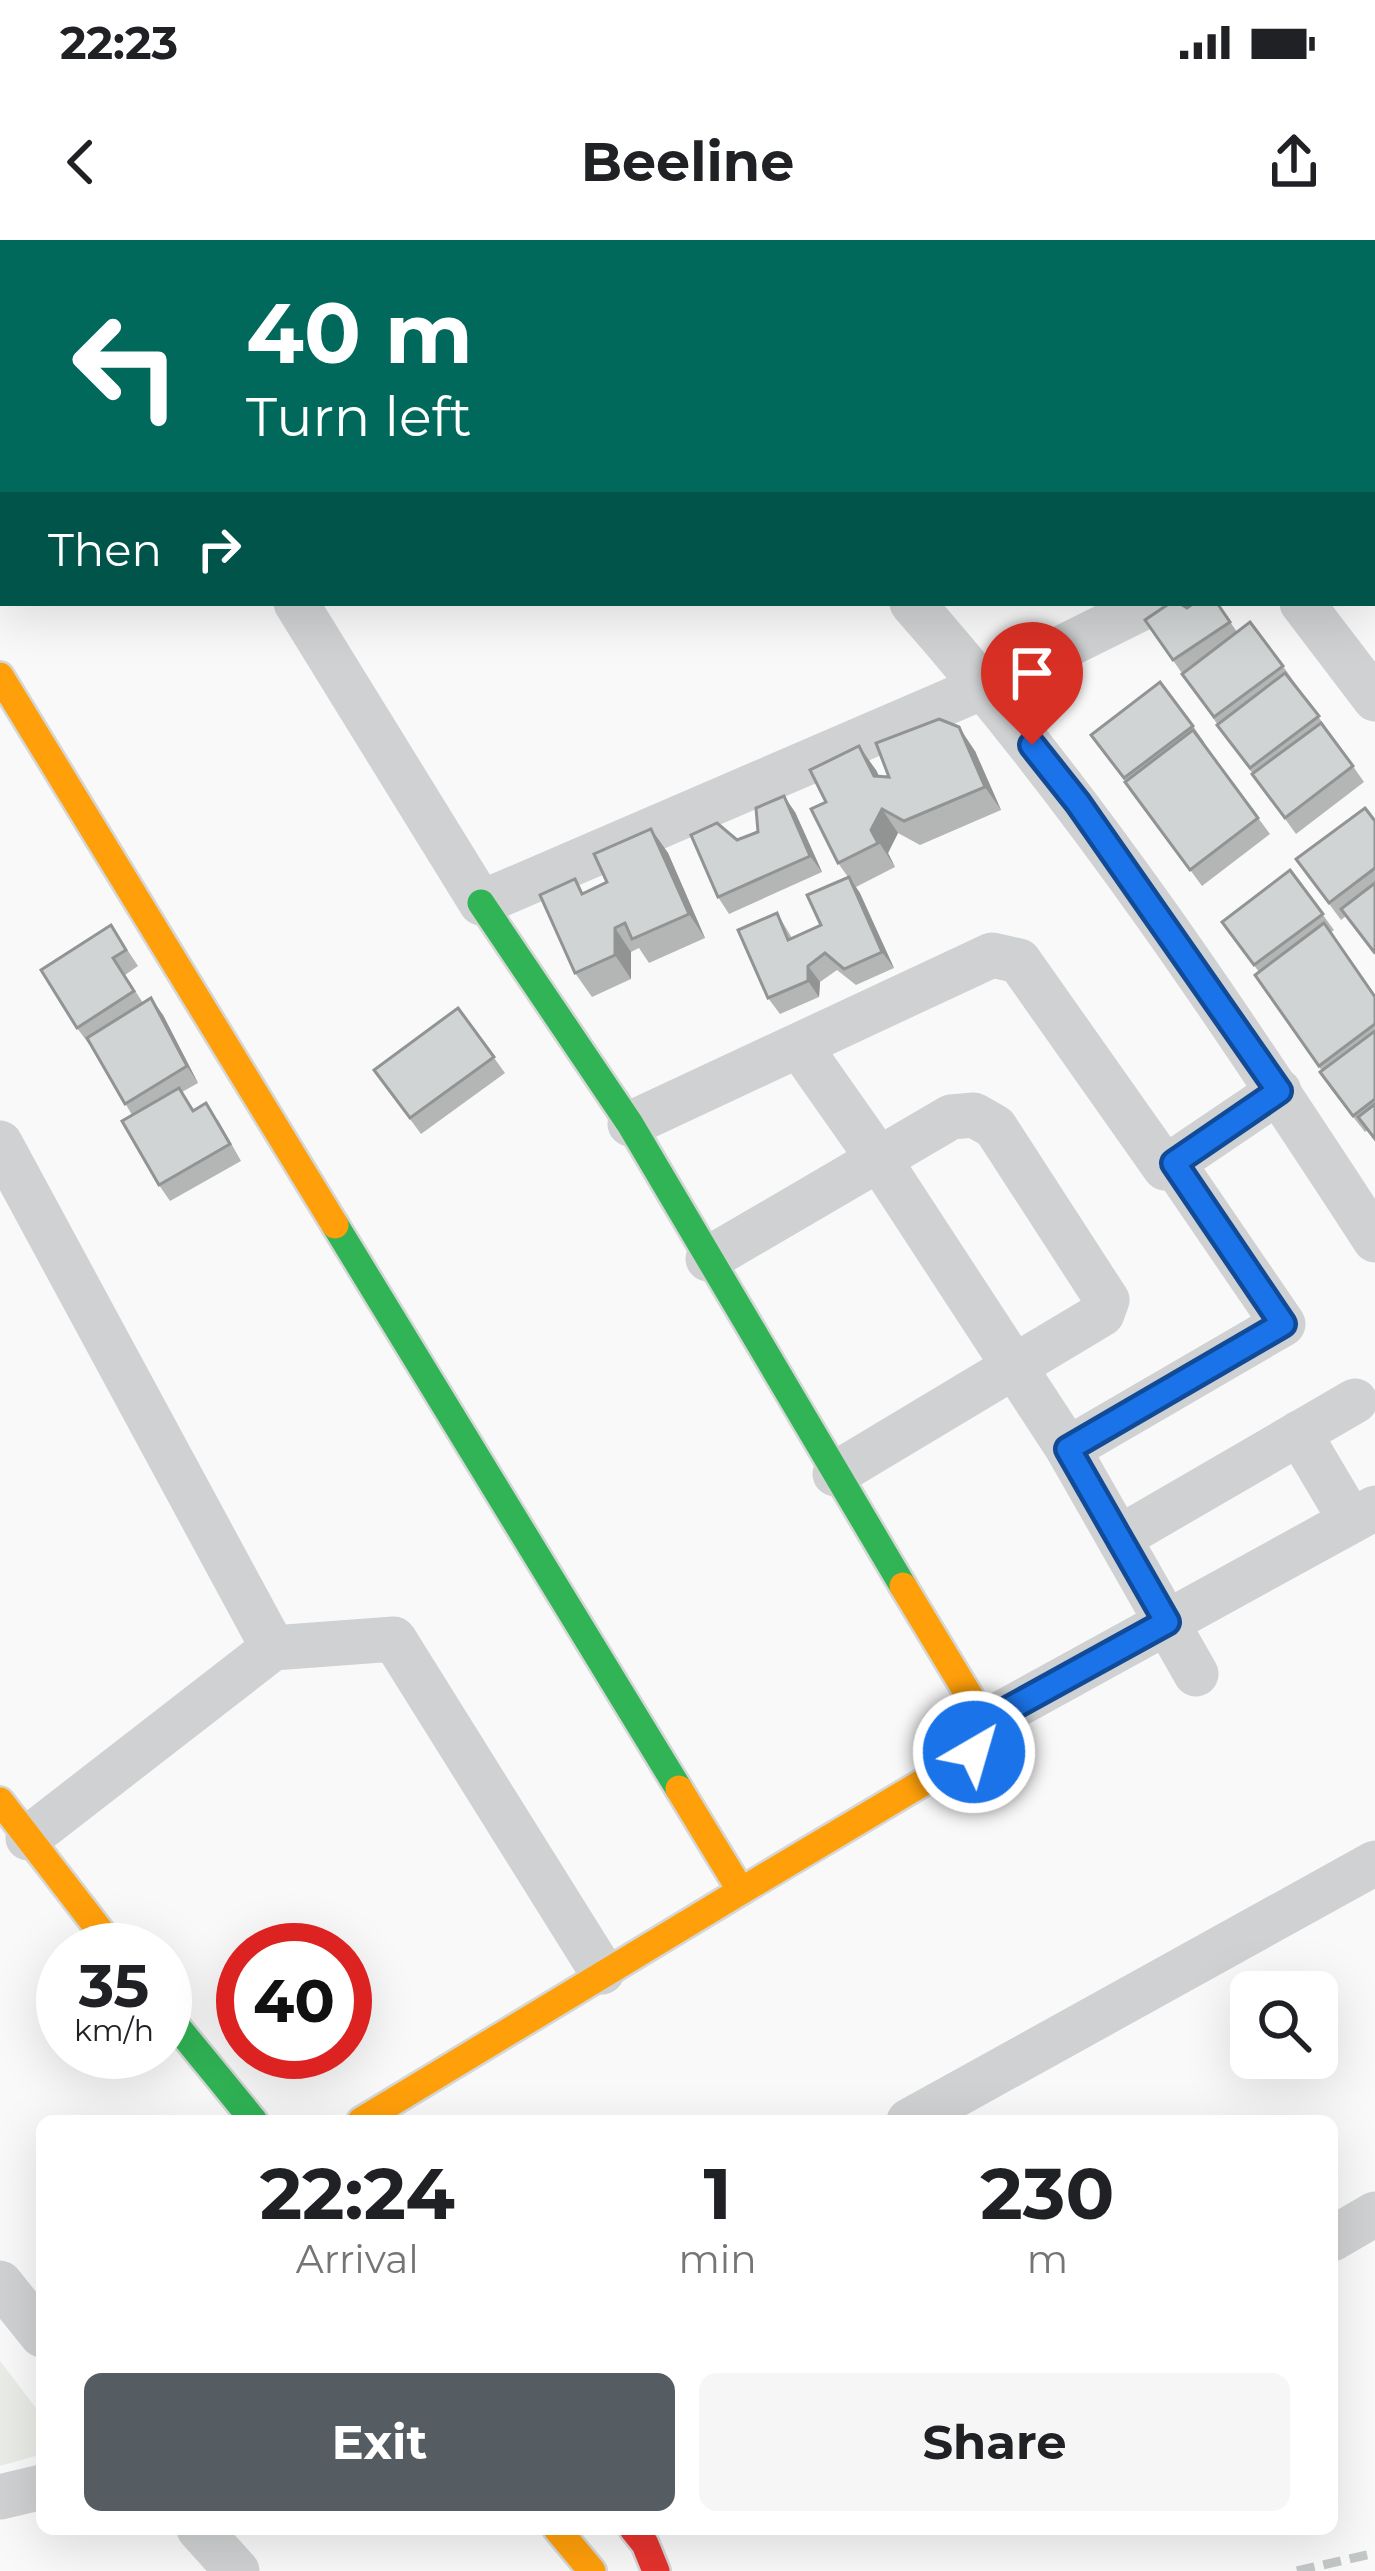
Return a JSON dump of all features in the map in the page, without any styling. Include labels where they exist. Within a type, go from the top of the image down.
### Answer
[{"type":"street","points":[[298,606],[482,903],[630,1124],[982,1717],[974,1752],[371,2115]]},
{"type":"street","points":[[915,606],[1078,803],[1279,1091],[1375,1240]]},
{"type":"street","points":[[482,903],[985,686],[1146,606]]},
{"type":"street","points":[[1303,606],[1375,699]]},
{"type":"street","points":[[0,676],[12,719],[741,1892]]},
{"type":"street","points":[[630,1124],[992,955],[1019,961],[1165,1168],[1279,1091]]},
{"type":"street","points":[[800,1047],[1068,1449],[1196,1674]]},
{"type":"street","points":[[708,1259],[951,1117],[974,1115],[995,1127],[1107,1300],[1102,1314],[835,1474]]},
{"type":"street","points":[[0,1143],[273,1648]]},
{"type":"street","points":[[1068,1449],[1283,1324],[1174,1163]]},
{"type":"street","points":[[1119,1538],[1354,1401]]},
{"type":"street","points":[[980,1725],[1363,1515],[1299,1433]]},
{"type":"street","points":[[28,1838],[273,1648],[394,1639],[602,1972]]},
{"type":"street","points":[[0,1801],[94,1923]]},
{"type":"street","points":[[920,2115],[1375,1863]]},
{"type":"street","points":[[192,2045],[249,2115]]},
{"type":"street","points":[[1338,2236],[1375,2214]]},
{"type":"street","points":[[0,2283],[36,2328]]},
{"type":"street","points":[[0,2497],[36,2488]]},
{"type":"street","points":[[205,2535],[238,2571]]},
{"type":"street","points":[[562,2535],[592,2571]]},
{"type":"street","points":[[638,2535],[656,2571]]},
{"type":"shaded area","points":[[0,2361],[36,2408],[36,2456],[0,2466]]},
{"type":"building","points":[[1166,606],[1219,606],[1230,622],[1173,660],[1145,620]]},
{"type":"building","points":[[1250,622],[1283,666],[1214,717],[1182,674]]},
{"type":"building","points":[[1285,673],[1319,716],[1250,768],[1217,725]]},
{"type":"building","points":[[1160,682],[1193,726],[1124,778],[1091,735]]},
{"type":"building","points":[[939,719],[959,727],[985,787],[904,821],[882,809],[871,830],[878,843],[838,863],[811,809],[826,802],[810,770],[859,746],[874,776],[889,777],[876,743]]},
{"type":"building","points":[[1321,723],[1353,766],[1285,818],[1252,774]]},
{"type":"building","points":[[1193,730],[1258,818],[1190,870],[1125,782]]},
{"type":"building","points":[[784,796],[810,856],[718,897],[691,835],[717,823],[737,840],[758,832],[756,808]]},
{"type":"building","points":[[1365,808],[1375,821],[1375,868],[1329,903],[1296,859]]},
{"type":"building","points":[[651,829],[689,914],[632,939],[625,923],[615,928],[615,955],[575,973],[540,895],[575,879],[582,894],[607,882],[594,854]]},
{"type":"building","points":[[1290,870],[1323,914],[1254,965],[1222,922]]},
{"type":"building","points":[[849,877],[882,952],[844,969],[825,953],[808,966],[808,981],[768,998],[738,930],[777,913],[788,940],[821,925],[807,895]]},
{"type":"building","points":[[1375,883],[1375,951],[1374,952],[1341,909]]},
{"type":"building","points":[[1324,923],[1375,997],[1375,1024],[1319,1066],[1255,975]]},
{"type":"building","points":[[111,925],[126,950],[113,958],[134,991],[77,1028],[41,970]]},
{"type":"building","points":[[151,998],[187,1066],[125,1104],[87,1038]]},
{"type":"building","points":[[458,1008],[494,1057],[410,1118],[374,1070]]},
{"type":"building","points":[[1375,1031],[1375,1099],[1353,1116],[1320,1072]]},
{"type":"building","points":[[179,1088],[193,1111],[206,1103],[230,1144],[159,1185],[122,1121]]},
{"type":"building","points":[[1375,1104],[1375,1139],[1358,1117]]},
{"type":"railway","points":[[1297,2571],[1375,2553]]},
{"type":"traffic: fast","points":[[481,903],[630,1124],[903,1586]]},
{"type":"traffic: fast","points":[[335,1225],[679,1789]]},
{"type":"traffic: fast","points":[[192,2045],[249,2115]]},
{"type":"traffic: slow","points":[[0,676],[335,1225]]},
{"type":"traffic: slow","points":[[741,1891],[974,1752],[982,1717],[903,1586]]},
{"type":"traffic: slow","points":[[371,2115],[741,1891],[679,1789]]},
{"type":"traffic: slow","points":[[0,1801],[94,1923]]},
{"type":"traffic: slow","points":[[562,2535],[592,2571]]},
{"type":"traffic: jam","points":[[638,2535],[656,2571]]},
{"type":"route","points":[[974,1752],[980,1725],[1167,1622],[1068,1449],[1283,1324],[1174,1163],[1279,1091],[1078,803],[1032,745]]}]
